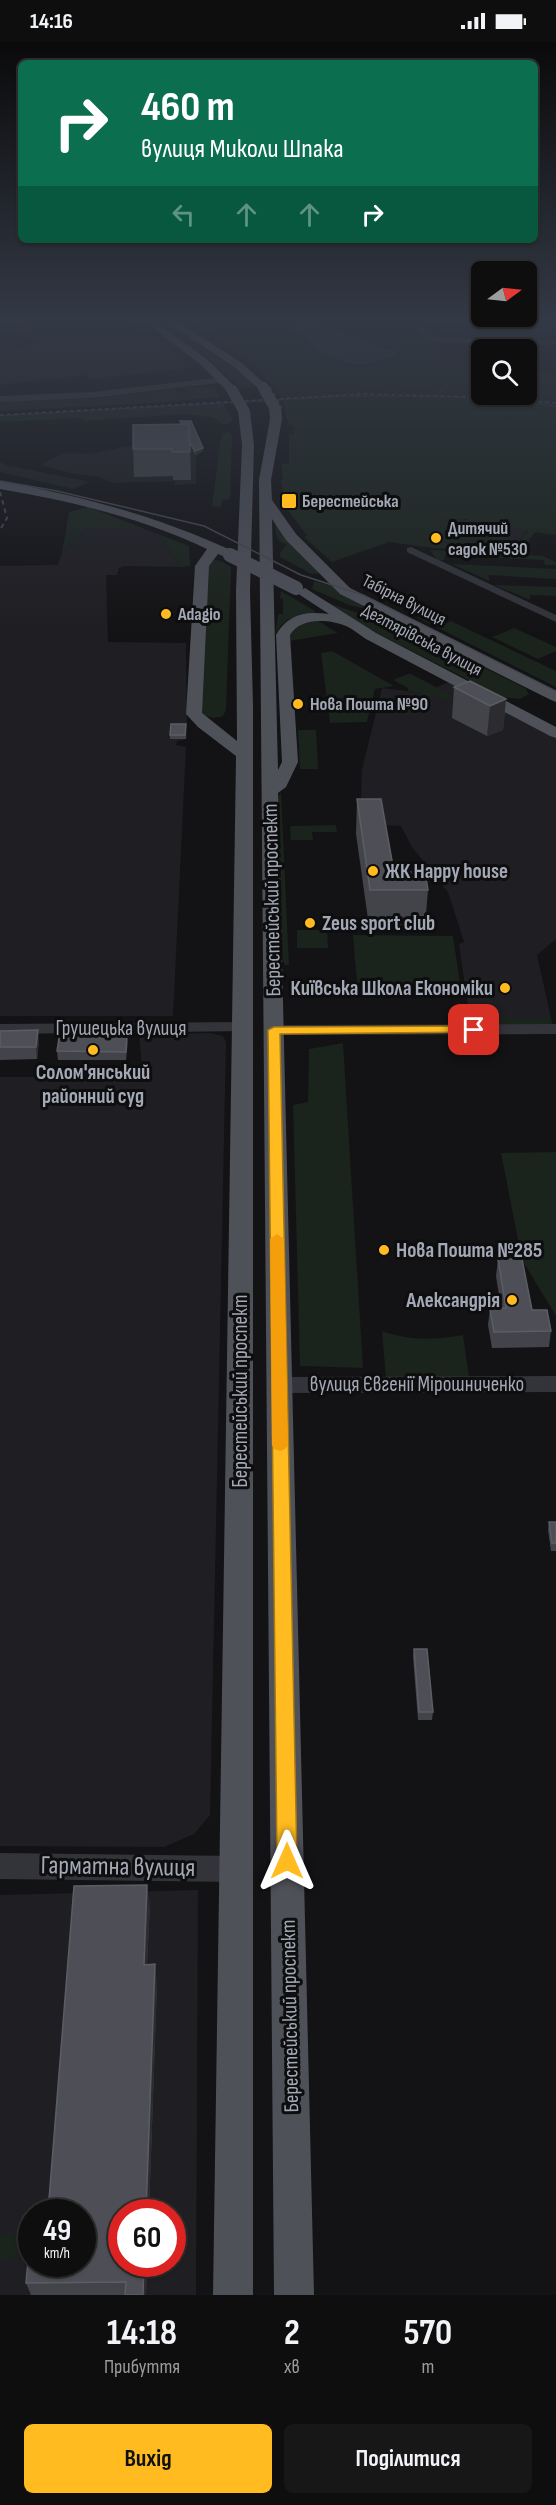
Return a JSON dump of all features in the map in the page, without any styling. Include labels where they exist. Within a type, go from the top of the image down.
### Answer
[{"type":"main road","name":"Берестейський проспект","points":[[233,2295],[245,711],[243,591],[248,445],[245,422]]},
{"type":"main road","name":"Берестейський проспект","points":[[275,422],[265,480],[265,499],[294,2295]]},
{"type":"main road","points":[[0,485],[97,505],[165,527],[223,551],[300,590]]},
{"type":"main road","name":"Табірна вулиця","points":[[265,499],[291,537],[340,587],[417,628],[556,696]]},
{"type":"main road","points":[[223,551],[208,555],[202,566],[194,714],[196,718],[244,754]]},
{"type":"main road","name":"Дегтярівська вулиця","points":[[300,590],[348,608],[417,628]]},
{"type":"main road","name":"Дегтярівська вулиця","points":[[300,590],[349,623],[556,733]]},
{"type":"main road","points":[[269,791],[278,787],[290,762],[283,635],[285,630],[295,621],[312,617],[349,623]]},
{"type":"main road","points":[[502,705],[523,707],[539,703],[544,695],[540,688]]},
{"type":"main road","points":[[196,718],[224,719],[245,711]]},
{"type":"street","points":[[411,550],[556,619]]},
{"type":"street","name":"Грушецька вулиця","points":[[0,1029],[243,1028]]},
{"type":"street","points":[[274,1030],[556,1029]]},
{"type":"street","name":"вулиця Євгенії Мірошниченко","points":[[279,1384],[556,1384]]},
{"type":"street","name":"Гарматна вулиця","points":[[0,1866],[236,1869]]},
{"type":"shaded area","points":[[288,422],[556,422],[556,535],[535,532],[529,539],[528,553],[432,548],[389,542],[332,562],[304,537],[307,536],[285,506],[281,464],[289,463],[289,435],[294,434],[295,427]],"holes":[[[468,519],[467,521],[528,531],[519,541],[459,531],[444,520]]]},
{"type":"shaded area","points":[[229,432],[232,435],[230,499],[222,500],[221,507],[212,506],[220,444],[223,433]]},
{"type":"shaded area","points":[[196,442],[205,447],[196,457],[196,484],[175,485],[175,481],[112,483],[100,477],[70,473],[41,465],[61,454],[59,453],[90,454],[124,447]]},
{"type":"shaded area","points":[[0,462],[90,482],[73,489],[0,472]]},
{"type":"shaded area","points":[[88,507],[189,546],[190,566],[181,567],[159,536],[142,528],[88,528],[62,553],[69,512]]},
{"type":"shaded area","points":[[460,519],[528,530],[519,541],[432,548],[382,524]]},
{"type":"shaded area","points":[[275,523],[319,573],[312,574],[280,557],[280,553],[287,544],[278,539]]},
{"type":"shaded area","points":[[88,528],[142,528],[159,536],[181,567],[124,566],[119,568],[117,575],[106,575],[108,642],[186,643],[187,739],[177,741],[176,745],[186,747],[173,1016],[0,1016],[0,566],[58,565],[62,553]]},
{"type":"shaded area","points":[[430,550],[543,556],[556,562],[556,565],[545,565],[544,560],[445,555],[444,560],[438,561]]},
{"type":"shaded area","points":[[215,560],[231,567],[226,710],[223,716],[213,718],[200,712],[207,564]]},
{"type":"shaded area","points":[[452,564],[556,569],[556,579],[489,575],[489,581]]},
{"type":"shaded area","points":[[314,581],[332,586],[378,612],[349,605],[312,589]]},
{"type":"shaded area","points":[[494,585],[556,587],[556,596],[530,595],[530,600]]},
{"type":"shaded area","points":[[281,591],[315,611],[315,614],[286,621],[275,636],[278,614],[283,614]]},
{"type":"shaded area","points":[[320,600],[418,634],[525,688],[529,694],[520,699],[502,697],[359,624]]},
{"type":"shaded area","points":[[437,615],[446,619],[443,621],[447,623],[451,621],[556,671],[556,687],[416,617]]},
{"type":"shaded area","points":[[318,621],[338,633],[289,641],[289,630],[295,625]]},
{"type":"shaded area","points":[[514,628],[556,647],[556,651],[538,659],[492,637]]},
{"type":"shaded area","points":[[332,651],[394,686],[375,689],[367,722],[330,723],[321,653]]},
{"type":"shaded area","points":[[408,674],[457,698],[450,702],[435,695],[421,701],[421,693],[408,691],[408,688],[393,680]]},
{"type":"shaded area","points":[[449,682],[556,737],[556,939],[537,955],[553,1027],[471,1028],[459,944],[464,942],[448,892],[412,847],[401,826],[360,824],[362,770],[382,688],[422,693]]},
{"type":"shaded area","points":[[298,730],[316,730],[318,769],[300,769]]},
{"type":"shaded area","points":[[281,792],[289,965],[285,965],[280,957],[276,800]]},
{"type":"shaded area","points":[[336,825],[337,832],[312,832],[313,840],[291,840],[290,826]]},
{"type":"shaded area","points":[[297,930],[327,930],[328,948],[297,948]]},
{"type":"shaded area","points":[[353,935],[453,936],[460,983],[357,983]]},
{"type":"shaded area","points":[[475,1018],[549,1018],[551,1027],[483,1027],[477,1023]]},
{"type":"shaded area","points":[[210,1033],[223,1036],[226,1042],[210,1815],[194,1834],[164,1847],[0,1846],[0,1077],[107,1077],[108,1069],[142,1068],[139,1035]]},
{"type":"shaded area","points":[[343,1043],[363,1368],[300,1366],[293,1105],[308,1102],[309,1049]]},
{"type":"shaded area","points":[[556,1152],[556,1316],[522,1260],[501,1153]]},
{"type":"shaded area","points":[[382,1331],[422,1339],[463,1335],[469,1377],[386,1378]]},
{"type":"shaded area","points":[[198,1890],[196,2295],[0,2295],[0,1895]]},
{"type":"shaded area","points":[[0,2234],[18,2234],[18,2252],[11,2259],[0,2259]]},
{"type":"building","points":[[181,422],[192,422],[203,448],[195,451],[189,441],[189,424]]},
{"type":"building","points":[[189,424],[190,452],[172,452],[172,449],[133,449],[133,425]]},
{"type":"building","points":[[470,681],[506,699],[490,706],[454,687]]},
{"type":"building","points":[[171,724],[186,724],[185,735],[170,735]]},
{"type":"building","points":[[357,799],[381,799],[394,872],[425,872],[428,890],[370,890]]},
{"type":"building","points":[[38,1030],[36,1047],[0,1047],[0,1031]]},
{"type":"building","points":[[127,1031],[126,1052],[57,1051],[60,1032]]},
{"type":"building","points":[[498,1259],[522,1259],[532,1310],[547,1310],[551,1331],[494,1332],[490,1309],[506,1308]]},
{"type":"building","points":[[549,1522],[556,1522],[556,1543],[552,1543]]},
{"type":"building","points":[[414,1649],[427,1649],[433,1712],[419,1712]]},
{"type":"building","points":[[147,1885],[144,1965],[155,1964],[146,2199],[108,2199],[108,2277],[144,2277],[143,2295],[125,2295],[126,2282],[26,2283],[27,2277],[96,2277],[96,2199],[49,2199],[74,1886]]},
{"type":"tram line","points":[[0,481],[57,491],[204,526],[301,575],[363,595],[556,691]]},
{"type":"railway","points":[[0,492],[7,518],[0,530]]},
{"type":"slow traffic","points":[[277,1239],[280,1445]]},
{"type":"place","name":"Берестейська","points":[[289,501]]},
{"type":"place","name":"Дитячий садок №530","points":[[436,538]]},
{"type":"place","name":"Adagio","points":[[166,614]]},
{"type":"place","name":"Нова Пошта №90","points":[[298,704]]},
{"type":"place","name":"ЖК Happy house","points":[[373,871]]},
{"type":"place","name":"Zeus sport club","points":[[310,923]]},
{"type":"place","name":"Київська Школа Економіки","points":[[505,988]]},
{"type":"place","name":"Солом'янський районний суд","points":[[93,1050]]},
{"type":"place","name":"Нова Пошта №285","points":[[384,1250]]},
{"type":"place","name":"Александрія","points":[[512,1300]]},
{"type":"route","points":[[287,1861],[274,1030],[474,1030]]}]
